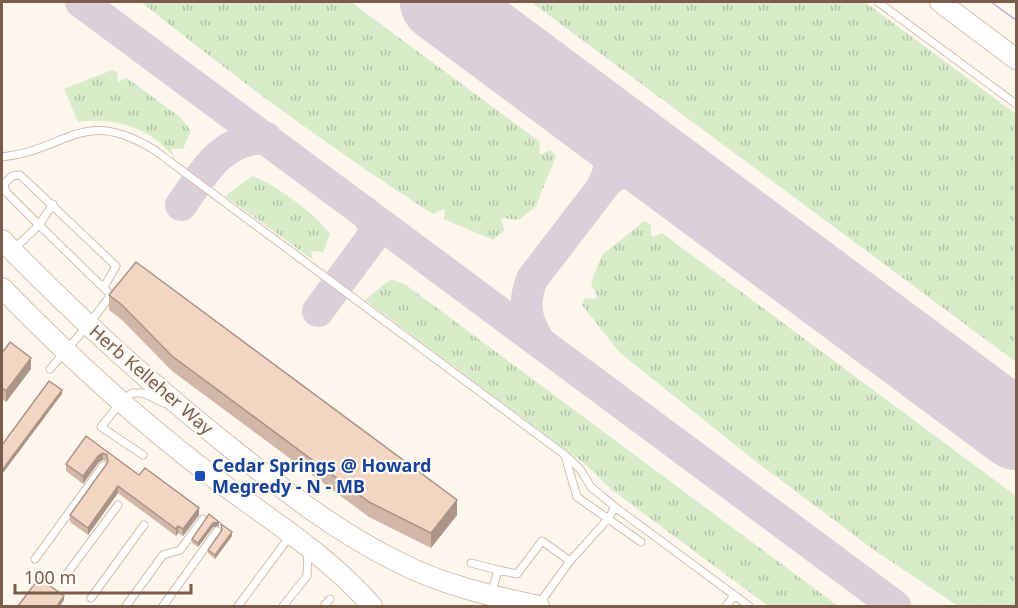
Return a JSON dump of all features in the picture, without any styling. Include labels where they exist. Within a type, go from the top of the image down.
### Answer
[{"type":"main road","points":[[940,2],[1017,59]]},
{"type":"main road","name":"Herb Kelleher Way","points":[[7,246],[88,325],[186,412],[267,477],[350,536],[398,562],[455,585],[490,596],[538,606]]},
{"type":"main road","name":"Herb Kelleher Way","points":[[2,288],[64,351],[122,401],[212,476],[309,547],[359,591],[372,606]]},
{"type":"lane","points":[[878,2],[1017,104]]},
{"type":"lane","points":[[2,158],[20,155],[82,131],[99,129],[116,131],[134,137],[565,455],[580,469],[591,487],[615,507],[749,606]]},
{"type":"lane","points":[[50,369],[111,295],[6,192],[4,184],[12,176],[20,175],[116,266],[104,288]]},
{"type":"lane","points":[[7,246],[39,225],[52,204]]},
{"type":"lane","points":[[142,455],[101,427],[122,401],[132,393],[143,393],[186,412]]},
{"type":"lane","points":[[565,455],[577,496],[641,542]]},
{"type":"lane","points":[[35,559],[103,466]]},
{"type":"lane","points":[[63,579],[118,505]]},
{"type":"lane","points":[[538,606],[570,561],[608,519],[615,507]]},
{"type":"lane","points":[[126,606],[163,555],[180,550],[202,519]]},
{"type":"lane","points":[[91,598],[144,525]]},
{"type":"lane","points":[[163,606],[217,531]]},
{"type":"lane","points":[[238,606],[291,535]]},
{"type":"lane","points":[[471,563],[517,574],[542,541],[570,561]]},
{"type":"lane","points":[[284,606],[307,576],[309,547]]},
{"type":"lane","points":[[490,596],[498,570]]},
{"type":"lane","points":[[726,606],[734,596]]},
{"type":"lane","points":[[324,606],[330,599]]},
{"type":"green space","points":[[141,2],[351,2],[540,142],[539,153],[550,150],[556,156],[536,206],[519,220],[502,218],[505,230],[493,240],[444,219],[445,210],[443,209],[433,214],[284,112]]},
{"type":"green space","points":[[531,2],[865,2],[1016,114],[1016,362]]},
{"type":"green space","points":[[112,70],[117,72],[118,82],[127,78],[181,118],[191,131],[183,149],[171,149],[175,159],[155,139],[132,127],[106,121],[78,122],[64,89]]},
{"type":"green space","points":[[252,176],[294,200],[323,225],[330,234],[323,252],[311,251],[313,260],[225,196]]},
{"type":"green space","points":[[644,221],[651,225],[653,237],[662,233],[1016,496],[1016,606],[958,606],[874,550],[754,460],[620,353],[582,305],[585,298],[595,299],[597,297],[591,283],[602,255]]},
{"type":"green space","points":[[391,279],[406,285],[838,606],[768,606],[612,490],[586,465],[365,300]]},
{"type":"building","points":[[136,262],[457,500],[431,533],[369,502],[172,356],[122,305],[109,295]]},
{"type":"building","points":[[10,342],[31,358],[6,391],[2,388],[2,353]]},
{"type":"building","points":[[49,381],[62,390],[3,469],[2,445]]},
{"type":"building","points":[[86,436],[139,475],[145,468],[199,508],[183,529],[178,526],[176,529],[118,486],[88,528],[70,515],[108,462],[107,455],[103,453],[99,455],[83,476],[66,464]]},
{"type":"building","points":[[209,514],[219,522],[213,523],[198,543],[192,539]]},
{"type":"building","points":[[221,524],[232,532],[215,555],[208,550],[222,530]]},
{"type":"building","points":[[39,578],[64,596],[57,606],[18,606]]},
{"type":"taxiway","points":[[81,2],[895,606]]},
{"type":"taxiway","points":[[594,116],[605,132],[610,149],[610,167],[603,185]]},
{"type":"taxiway","points":[[181,205],[206,170],[225,151],[237,144],[266,138]]},
{"type":"taxiway","points":[[539,341],[531,326],[527,311],[527,296],[532,279],[608,180],[621,172],[635,168],[665,169]]},
{"type":"taxiway","points":[[318,311],[374,235],[373,223],[366,213]]},
{"type":"runway","points":[[440,2],[1016,430]]},
{"type":"tram line","points":[[991,2],[1016,20]]},
{"type":"place","name":"Cedar Springs @ Howard Megredy - N - MB","points":[[200,476]]}]
